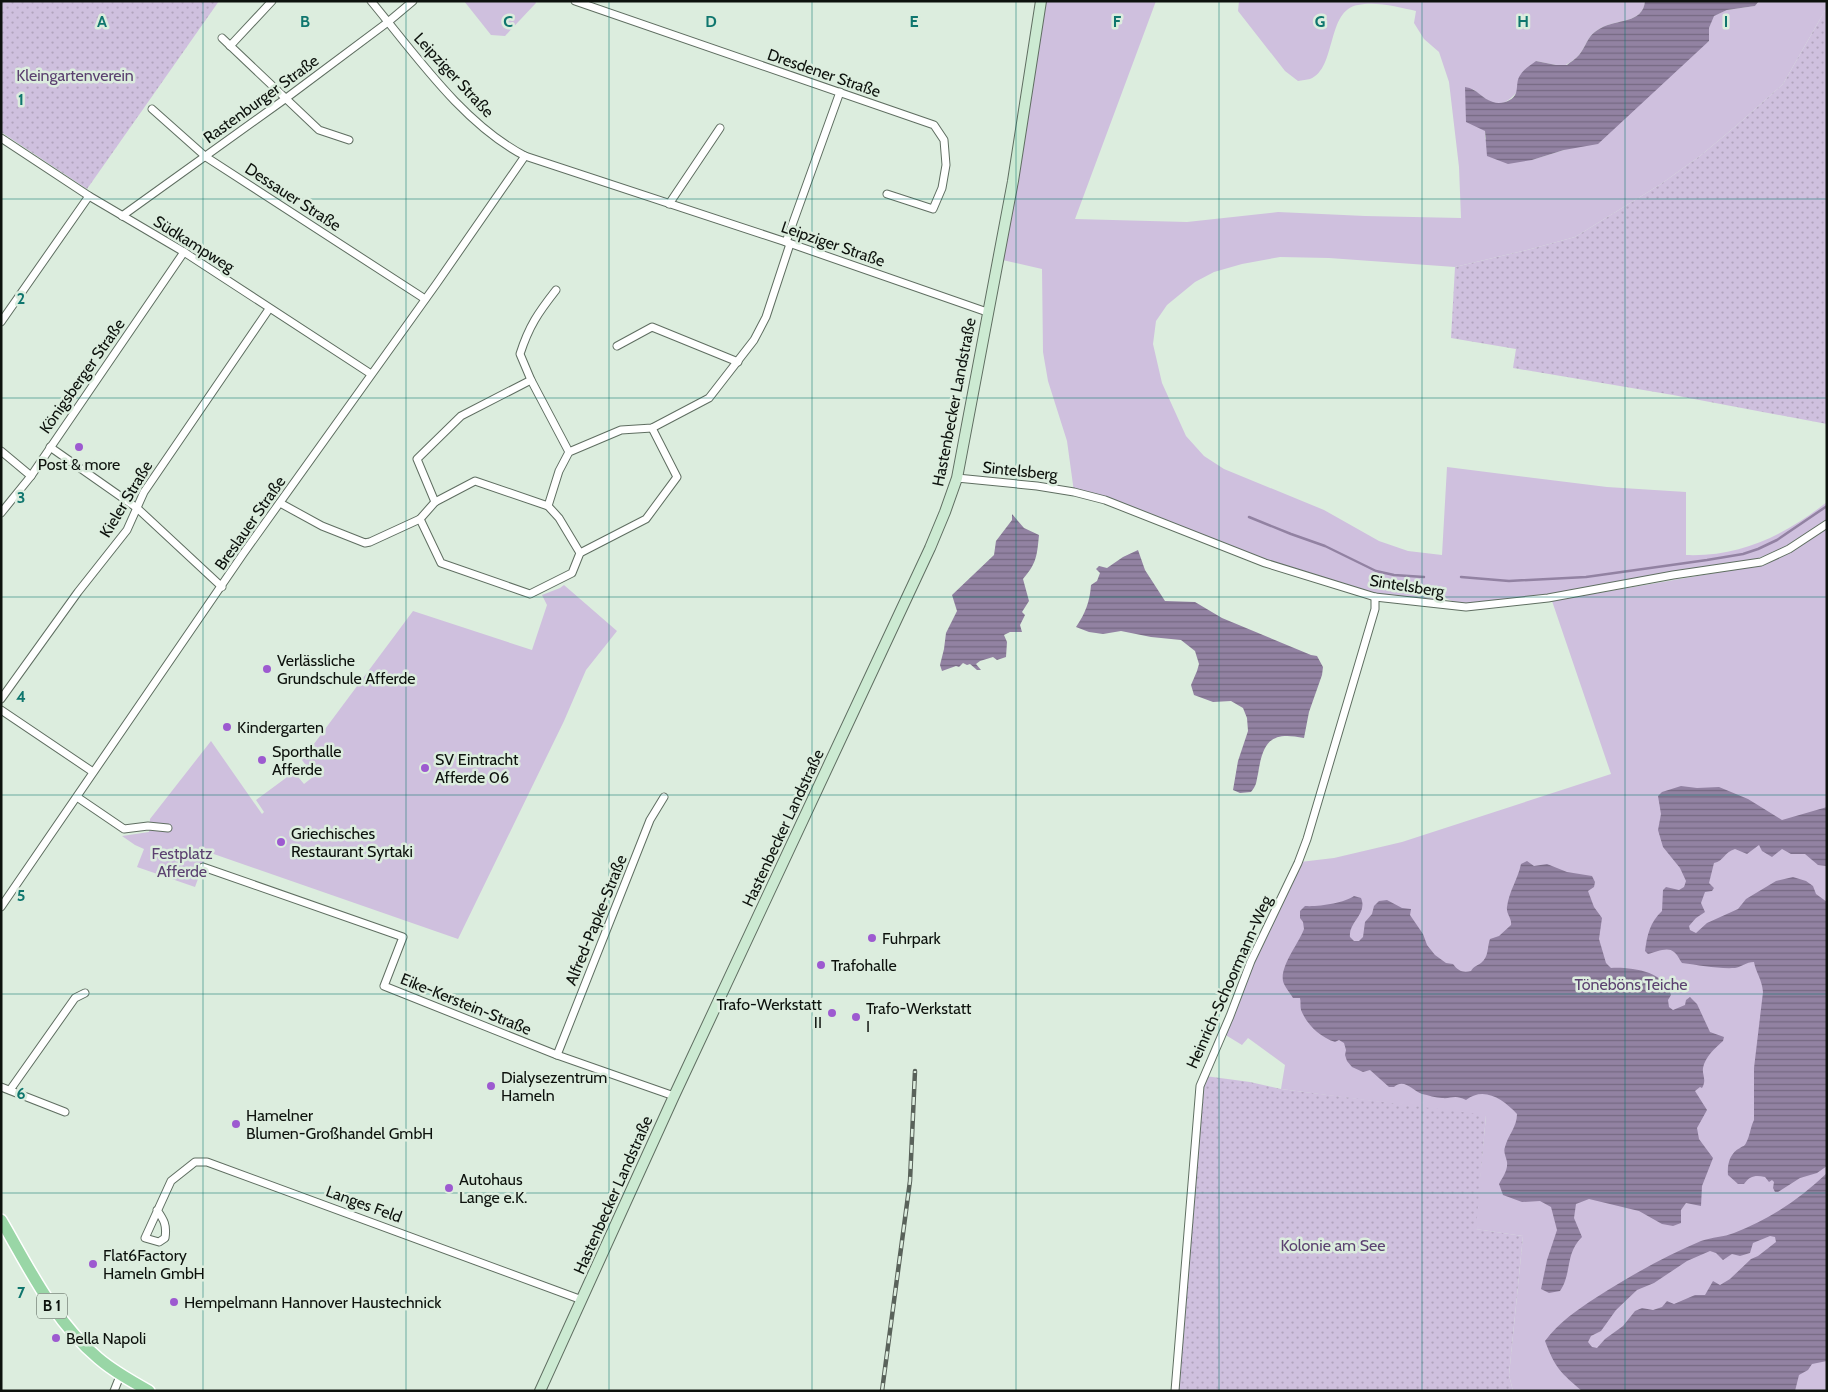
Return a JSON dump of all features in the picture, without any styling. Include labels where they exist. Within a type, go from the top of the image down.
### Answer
[{"type":"main road","name":"Hastenbecker Landstraße","points":[[540,1391],[674,1096],[930,548],[945,512],[956,478],[1013,181],[1041,1]]},
{"type":"main road","name":"B 1","points":[[1,1220],[48,1302],[64,1323],[97,1358],[122,1376],[149,1391]]},
{"type":"street","points":[[230,46],[272,1]]},
{"type":"street","name":"Leipziger Straße","points":[[371,1],[425,68],[470,116],[514,150],[525,156],[788,243],[987,312]]},
{"type":"street","name":"Rastenburger Straße","points":[[122,216],[285,99],[413,1]]},
{"type":"street","name":"Dresdener Straße","points":[[575,1],[934,125],[944,140],[946,165],[942,188],[933,210],[887,194]]},
{"type":"street","points":[[222,38],[319,130],[349,140]]},
{"type":"street","points":[[548,506],[559,470],[570,452],[621,430],[652,428],[709,398],[754,340],[766,317],[788,243],[840,92]]},
{"type":"street","name":"Dessauer Straße","points":[[152,109],[206,157],[425,299]]},
{"type":"street","points":[[669,204],[720,128]]},
{"type":"street","name":"Südkampweg","points":[[1,138],[89,196],[184,252],[371,374]]},
{"type":"street","name":"Breslauer Straße","points":[[1,907],[280,503],[525,156]]},
{"type":"street","points":[[1,322],[89,196]]},
{"type":"street","name":"Königsberger Straße","points":[[1,513],[31,476],[184,252]]},
{"type":"street","points":[[556,290],[537,313],[526,334],[520,354],[531,380],[570,452]]},
{"type":"street","name":"Kieler Straße","points":[[1,699],[78,592],[127,530],[144,492],[270,309]]},
{"type":"street","points":[[617,346],[652,327],[738,362]]},
{"type":"street","points":[[435,502],[418,460],[461,416],[531,380]]},
{"type":"street","points":[[420,519],[441,563],[530,594],[572,573],[580,553],[646,519],[677,477],[652,428]]},
{"type":"street","points":[[50,446],[137,508],[222,587]]},
{"type":"street","points":[[1,452],[31,476]]},
{"type":"street","name":"Sintelsberg","points":[[956,478],[1037,486],[1074,492],[1105,500],[1265,563],[1375,597],[1466,608],[1548,598],[1673,575],[1761,562],[1789,549],[1827,524]]},
{"type":"street","points":[[280,503],[322,526],[365,543],[420,519],[435,502],[475,481],[548,506],[559,518],[580,553]]},
{"type":"street","name":"Heinrich-Schoormann-Weg","points":[[1174,1391],[1200,1086],[1251,961],[1298,863],[1307,839],[1374,609],[1375,597]]},
{"type":"street","points":[[1,710],[93,772]]},
{"type":"street","points":[[77,797],[124,828],[148,826],[168,828]]},
{"type":"street","name":"Alfred-Papke-Straße","points":[[557,1055],[650,820],[664,797]]},
{"type":"street","name":"Eike-Kerstein-Straße","points":[[203,867],[403,937],[384,986],[557,1055],[674,1096]]},
{"type":"street","points":[[10,1090],[75,998],[85,993]]},
{"type":"street","points":[[1,1088],[65,1112]]},
{"type":"street","name":"Langes Feld","points":[[157,1210],[171,1181],[195,1162],[207,1162],[582,1300]]},
{"type":"street","points":[[114,1391],[122,1376]]},
{"type":"green space","name":"Kleingartenverein","points":[[1,1],[219,1],[87,189],[1,132]]},
{"type":"green space","points":[[464,1],[535,1],[536,3],[505,36],[491,35]]},
{"type":"green space","points":[[1041,1],[1156,1],[1075,219],[1187,222],[1278,212],[1461,218],[1459,167],[1449,82],[1439,52],[1424,39],[1414,23],[1416,11],[1372,4],[1358,5],[1348,9],[1341,17],[1336,28],[1329,53],[1319,73],[1310,79],[1298,81],[1285,71],[1238,11],[1239,1],[1645,1],[1639,14],[1628,20],[1607,25],[1596,31],[1578,56],[1566,65],[1536,61],[1517,92],[1504,102],[1497,104],[1489,101],[1473,89],[1485,131],[1485,139],[1532,160],[1564,150],[1709,41],[1709,28],[1713,16],[1727,10],[1755,6],[1759,1],[1827,1],[1827,7],[1783,84],[1700,156],[1661,184],[1575,237],[1455,267],[1329,258],[1280,257],[1242,264],[1214,272],[1195,282],[1167,305],[1156,321],[1153,344],[1162,383],[1186,436],[1204,456],[1224,469],[1324,510],[1379,541],[1408,551],[1442,555],[1447,467],[1607,487],[1686,492],[1686,555],[1706,555],[1725,552],[1761,542],[1795,524],[1827,502],[1827,520],[1777,552],[1746,562],[1673,571],[1523,598],[1459,604],[1445,598],[1437,602],[1374,593],[1265,563],[1074,492],[1067,441],[1048,381],[1043,352],[1042,269],[998,259]]},
{"type":"green space","points":[[1827,7],[1827,424],[1673,395],[1513,368],[1516,349],[1451,338],[1455,267],[1575,237],[1661,184],[1700,156],[1783,84]]},
{"type":"green space","name":"Töneböns Teiche","points":[[1827,528],[1827,1391],[1513,1391],[1509,1375],[1523,1236],[1475,1229],[1486,1116],[1281,1089],[1285,1065],[1248,1038],[1242,1045],[1224,1034],[1254,960],[1300,862],[1334,858],[1402,842],[1611,774],[1552,601],[1761,565],[1790,552]]},
{"type":"green space","name":"SV Eintracht Afferde 06","points":[[564,585],[617,631],[586,670],[564,721],[458,939],[208,852],[195,887],[137,867],[144,849],[122,836],[149,832],[150,819],[211,741],[262,814],[264,812],[256,800],[294,772],[304,784],[314,776],[302,760],[413,611],[532,650],[547,605],[542,595]]},
{"type":"green space","name":"Kolonie am See","points":[[1205,1076],[1250,1082],[1281,1089],[1486,1115],[1476,1229],[1523,1236],[1509,1375],[1513,1391],[1177,1391],[1202,1084]]},
{"type":"shaded area","points":[[1645,1],[1759,1],[1755,6],[1727,10],[1714,16],[1709,28],[1709,41],[1598,144],[1564,150],[1532,160],[1508,164],[1487,156],[1485,131],[1466,122],[1465,87],[1493,102],[1506,102],[1516,93],[1519,76],[1536,61],[1567,65],[1579,55],[1596,31],[1607,25],[1628,20],[1639,14]]},
{"type":"shaded area","points":[[1012,514],[1024,528],[1039,535],[1036,558],[1023,579],[1029,601],[1022,612],[1025,615],[1020,625],[1022,632],[1010,632],[1004,635],[1007,642],[1006,657],[997,660],[993,657],[980,661],[976,664],[981,670],[977,670],[970,664],[963,663],[959,667],[956,666],[942,671],[940,665],[946,633],[957,611],[952,595],[994,555],[996,541],[1012,520]]},
{"type":"shaded area","points":[[1138,550],[1145,570],[1165,601],[1195,602],[1222,618],[1317,656],[1323,667],[1309,712],[1304,738],[1284,736],[1270,741],[1263,753],[1256,783],[1251,792],[1240,793],[1233,790],[1238,761],[1248,731],[1247,718],[1243,708],[1231,701],[1213,702],[1194,695],[1191,685],[1199,664],[1195,651],[1181,640],[1121,631],[1103,634],[1089,632],[1076,627],[1090,596],[1091,585],[1097,581],[1100,573],[1096,569],[1099,566],[1107,568]]},
{"type":"shaded area","name":"Töneböns Teiche","points":[[1681,786],[1697,788],[1719,787],[1748,799],[1782,820],[1827,807],[1827,866],[1818,865],[1805,854],[1791,854],[1782,849],[1772,857],[1762,851],[1759,845],[1747,854],[1735,849],[1731,850],[1714,863],[1709,883],[1714,888],[1712,891],[1705,892],[1701,903],[1705,912],[1689,926],[1690,930],[1696,933],[1707,923],[1738,909],[1746,899],[1776,881],[1793,877],[1806,881],[1813,886],[1816,894],[1827,902],[1827,1166],[1817,1173],[1800,1178],[1778,1192],[1775,1192],[1773,1188],[1774,1182],[1772,1180],[1769,1182],[1765,1177],[1753,1177],[1744,1184],[1738,1184],[1728,1175],[1730,1159],[1737,1150],[1744,1146],[1754,1120],[1754,1068],[1763,992],[1754,962],[1735,968],[1715,967],[1682,963],[1671,950],[1662,950],[1648,954],[1645,951],[1650,929],[1662,911],[1663,890],[1666,887],[1679,890],[1684,887],[1686,881],[1680,868],[1663,847],[1658,830],[1661,814],[1658,796],[1662,792]]},
{"type":"shaded area","name":"Töneböns Teiche","points":[[1527,861],[1534,866],[1547,864],[1567,872],[1592,876],[1595,882],[1594,887],[1588,891],[1594,907],[1602,918],[1599,939],[1606,963],[1611,968],[1628,968],[1655,976],[1668,987],[1671,995],[1668,1000],[1669,1007],[1673,1010],[1685,1005],[1686,1000],[1690,997],[1697,1004],[1710,1032],[1724,1037],[1723,1041],[1708,1056],[1703,1068],[1704,1080],[1702,1088],[1700,1087],[1695,1091],[1707,1110],[1697,1128],[1699,1139],[1713,1158],[1702,1186],[1701,1206],[1686,1203],[1681,1210],[1681,1223],[1673,1226],[1662,1224],[1639,1211],[1589,1199],[1576,1204],[1574,1218],[1582,1237],[1573,1250],[1566,1278],[1560,1291],[1549,1293],[1541,1289],[1547,1260],[1557,1230],[1551,1207],[1540,1201],[1522,1202],[1503,1195],[1499,1184],[1507,1168],[1504,1149],[1516,1123],[1517,1114],[1499,1099],[1486,1094],[1473,1096],[1466,1100],[1456,1097],[1435,1097],[1422,1094],[1405,1084],[1389,1087],[1370,1070],[1363,1072],[1352,1067],[1345,1055],[1344,1043],[1339,1040],[1335,1042],[1329,1040],[1315,1030],[1301,1010],[1300,998],[1293,998],[1283,981],[1284,969],[1304,929],[1300,918],[1300,911],[1305,906],[1331,904],[1354,896],[1361,898],[1362,909],[1350,932],[1350,937],[1354,941],[1359,941],[1363,937],[1365,922],[1372,914],[1374,906],[1379,901],[1387,900],[1402,908],[1411,909],[1410,915],[1435,955],[1446,963],[1453,964],[1461,971],[1471,971],[1484,961],[1490,939],[1499,936],[1511,925],[1507,909],[1508,901],[1521,864]]},
{"type":"shaded area","points":[[1827,1173],[1827,1361],[1812,1364],[1808,1370],[1799,1375],[1795,1391],[1582,1391],[1559,1369],[1545,1341],[1562,1322],[1575,1312],[1622,1281],[1674,1253],[1701,1241],[1730,1234],[1760,1222],[1784,1208]],"holes":[[[1770,1236],[1775,1237],[1776,1242],[1751,1259],[1730,1279],[1720,1285],[1713,1281],[1705,1295],[1695,1295],[1674,1304],[1667,1301],[1662,1307],[1653,1310],[1642,1308],[1635,1311],[1623,1326],[1605,1339],[1597,1348],[1592,1347],[1588,1342],[1591,1336],[1601,1331],[1616,1310],[1637,1290],[1654,1283],[1687,1261],[1710,1251],[1716,1253],[1723,1260],[1732,1254],[1740,1256],[1750,1253],[1753,1243]]]},
{"type":"waterway","points":[[1461,577],[1509,581],[1586,577],[1743,554],[1777,540],[1827,506]]},
{"type":"waterway","points":[[1249,517],[1325,546],[1376,571],[1394,575],[1424,577]]},
{"type":"railway","points":[[882,1391],[910,1181],[915,1071]]},
{"type":"place","name":"Post & more","points":[[79,447]]},
{"type":"place","name":"Verlässliche Grundschule Afferde","points":[[267,669]]},
{"type":"place","name":"Kindergarten","points":[[227,727]]},
{"type":"place","name":"Sporthalle Afferde","points":[[262,760]]},
{"type":"place","name":"SV Eintracht Afferde 06","points":[[425,768]]},
{"type":"place","name":"Griechisches Restaurant Syrtaki","points":[[281,842]]},
{"type":"place","name":"Fuhrpark","points":[[872,938]]},
{"type":"place","name":"Trafohalle","points":[[821,965]]},
{"type":"place","name":"Trafo-Werkstatt II","points":[[832,1013]]},
{"type":"place","name":"Trafo-Werkstatt I","points":[[856,1017]]},
{"type":"place","name":"Dialysezentrum Hameln","points":[[491,1086]]},
{"type":"place","name":"Hamelner Blumen-Großhandel GmbH","points":[[236,1124]]},
{"type":"place","name":"Autohaus Lange e.K.","points":[[449,1188]]},
{"type":"place","name":"Flat6Factory Hameln GmbH","points":[[93,1264]]},
{"type":"place","name":"Hempelmann Hannover Haustechnick","points":[[174,1302]]},
{"type":"place","name":"Bella Napoli","points":[[56,1338]]},
{"type":"park label","name":"Festplatz Afferde","points":[[182,862]]}]
